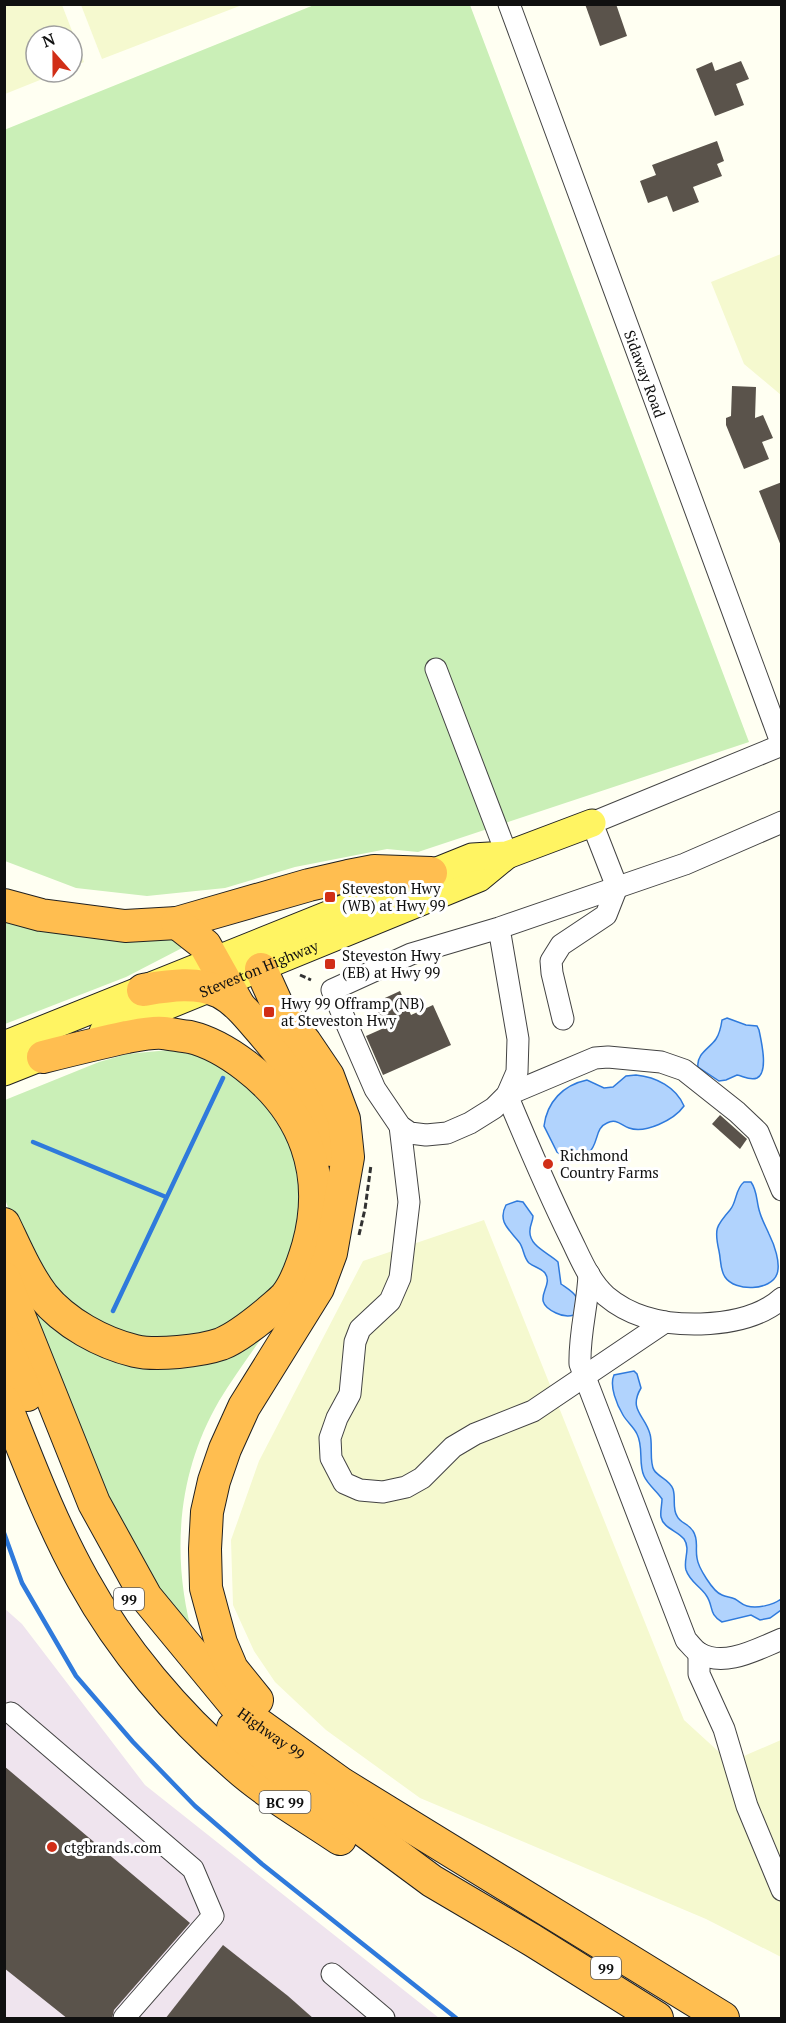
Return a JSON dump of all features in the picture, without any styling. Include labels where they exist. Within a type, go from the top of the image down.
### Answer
[{"type":"highway","points":[[4,905],[40,915],[125,926],[177,923],[348,876],[374,871],[431,873]]},
{"type":"highway","points":[[177,923],[205,945],[222,984],[282,1054],[306,1088],[325,1127],[335,1159],[339,1198]]},
{"type":"highway","points":[[261,969],[280,1011],[328,1076],[344,1119],[348,1157],[331,1253],[318,1288],[244,1407],[225,1449],[214,1481],[207,1512],[206,1588],[221,1643],[232,1669],[253,1695],[282,1723],[330,1762],[334,1794]]},
{"type":"highway","points":[[143,990],[167,986],[222,984]]},
{"type":"highway","points":[[4,1224],[44,1297],[70,1322],[103,1339],[137,1352],[179,1352],[222,1344],[258,1321],[286,1296],[303,1264],[312,1230],[315,1188],[312,1161],[304,1138],[287,1106],[261,1077],[230,1054],[209,1043],[162,1033],[103,1042],[43,1057]]},
{"type":"highway","name":"Highway 99","points":[[4,1278],[94,1503],[146,1597],[240,1710],[334,1794],[723,2019]]},
{"type":"highway","name":"99","points":[[4,1341],[74,1501],[116,1577],[156,1640],[193,1685],[237,1731],[278,1767],[334,1794],[521,1920],[557,1939],[689,2019]]},
{"type":"highway","name":"BC 99","points":[[4,1401],[47,1509],[83,1581],[125,1645],[173,1706],[236,1767],[296,1809],[523,1957],[636,2019]]},
{"type":"highway","points":[[4,1448],[14,1468],[36,1480]]},
{"type":"highway","name":"99","points":[[334,1794],[432,1881],[532,1940],[657,2019]]},
{"type":"main road","name":"Steveston Highway","points":[[222,984],[431,873],[472,857],[507,855],[592,823]]},
{"type":"main road","name":"Steveston Highway","points":[[4,1072],[261,969],[479,878],[507,855]]},
{"type":"main road","points":[[4,1045],[143,990]]},
{"type":"street","name":"Sidaway Road","points":[[509,4],[782,745]]},
{"type":"street","points":[[436,669],[507,855]]},
{"type":"street","name":"Steveston Highway","points":[[592,823],[782,745]]},
{"type":"street","points":[[665,1322],[533,1411],[475,1434],[453,1447],[422,1478],[406,1487],[383,1492],[360,1490],[344,1483],[331,1458],[330,1438],[337,1418],[350,1394],[355,1342],[360,1329],[390,1302],[400,1278],[409,1202],[405,1130],[375,1089],[332,990],[411,954],[499,928],[685,864],[782,822]]},
{"type":"street","points":[[563,1019],[551,961],[561,945],[606,915],[617,887],[592,823]]},
{"type":"street","points":[[405,1130],[426,1135],[447,1133],[470,1123],[494,1108],[507,1095],[517,1072],[518,1039],[499,928]]},
{"type":"street","points":[[507,1095],[595,1058],[661,1062],[684,1070],[737,1112],[758,1132],[782,1190]]},
{"type":"street","points":[[507,1095],[543,1182],[589,1274],[604,1294],[622,1308],[643,1317],[665,1322],[689,1325],[721,1324],[756,1314],[782,1298]]},
{"type":"street","points":[[589,1274],[579,1343],[580,1364],[686,1640],[699,1653],[721,1659],[746,1654],[782,1639]]},
{"type":"street","points":[[699,1653],[699,1674],[724,1729],[747,1806],[782,1890]]},
{"type":"street","points":[[11,1713],[193,1869],[213,1916],[124,2019]]},
{"type":"street","points":[[332,1974],[384,2019]]},
{"type":"path","points":[[296,973],[311,980]]},
{"type":"shaded area","points":[[4,1608],[22,1624],[145,1785],[439,2018],[5,2018]]},
{"type":"green space","points":[[5,4],[62,5],[69,24],[24,24],[24,84],[30,84],[5,94]]},
{"type":"green space","points":[[81,5],[242,5],[102,59]]},
{"type":"green space","points":[[314,5],[470,5],[749,742],[418,852],[387,849],[295,867],[225,888],[147,896],[76,888],[5,861],[4,130]]},
{"type":"green space","points":[[781,254],[781,395],[744,364],[711,282]]},
{"type":"green space","points":[[5,920],[174,937],[184,947],[126,977],[5,1024]]},
{"type":"green space","points":[[169,1050],[205,1057],[239,1070],[298,1144],[304,1216],[279,1284],[242,1321],[180,1344],[96,1330],[24,1253],[5,1199],[5,1100],[99,1062],[127,1054]]},
{"type":"green space","points":[[484,1220],[684,1720],[730,1762],[781,1740],[781,1957],[706,1919],[420,1798],[326,1730],[275,1682],[254,1651],[233,1605],[231,1540],[259,1461],[363,1261]]},
{"type":"green space","points":[[8,1270],[51,1328],[81,1347],[115,1359],[278,1314],[219,1401],[194,1458],[186,1488],[180,1549],[182,1579],[194,1640],[122,1538]]},
{"type":"water","points":[[727,1018],[746,1025],[757,1026],[759,1030],[763,1069],[757,1078],[749,1079],[737,1075],[719,1081],[698,1067],[699,1058],[716,1039],[722,1020]]},
{"type":"water","points":[[626,1076],[651,1078],[671,1088],[684,1106],[666,1121],[643,1129],[629,1128],[616,1122],[607,1123],[599,1130],[591,1150],[576,1159],[569,1161],[557,1152],[544,1126],[549,1109],[564,1090],[587,1080],[604,1088],[613,1087]]},
{"type":"water","points":[[744,1182],[751,1182],[755,1190],[760,1213],[778,1259],[778,1270],[773,1280],[768,1284],[752,1288],[736,1285],[725,1277],[721,1268],[717,1238],[717,1228],[732,1207],[739,1188]]},
{"type":"water","points":[[517,1201],[523,1202],[533,1216],[530,1230],[532,1240],[558,1262],[561,1284],[576,1296],[574,1315],[558,1314],[544,1303],[547,1283],[545,1273],[527,1261],[521,1244],[504,1221],[506,1205]]},
{"type":"water","points":[[634,1371],[641,1388],[636,1402],[650,1434],[653,1467],[674,1492],[677,1516],[695,1534],[697,1558],[703,1573],[718,1593],[745,1605],[765,1606],[781,1599],[781,1610],[770,1618],[760,1620],[751,1615],[722,1622],[713,1613],[706,1595],[688,1574],[685,1566],[686,1543],[662,1521],[662,1499],[644,1476],[639,1439],[636,1431],[623,1415],[614,1395],[612,1384],[614,1375]]},
{"type":"building","points":[[585,4],[616,4],[627,36],[600,46]]},
{"type":"building","points":[[741,61],[749,79],[736,84],[744,105],[715,116],[696,69],[712,62],[715,71]]},
{"type":"building","points":[[717,141],[724,161],[717,164],[722,176],[693,187],[699,202],[673,212],[667,196],[648,203],[640,181],[656,175],[652,165]]},
{"type":"building","points":[[732,386],[756,387],[755,418],[763,415],[773,438],[762,442],[769,459],[744,469],[726,425],[726,418],[731,416]]},
{"type":"building","points":[[782,482],[782,546],[781,546],[759,491]]},
{"type":"building","points":[[400,991],[411,1015],[433,1005],[451,1045],[383,1075],[366,1036],[384,1028],[374,1003]]},
{"type":"building","points":[[720,1115],[747,1139],[740,1149],[712,1124]]},
{"type":"building","name":"ctgbrands.com","points":[[4,1766],[190,1923],[114,2010],[112,2019],[68,2019],[4,1968]]},
{"type":"building","points":[[223,1945],[288,1996],[314,2019],[165,2019]]},
{"type":"waterway","points":[[113,1311],[223,1078]]},
{"type":"waterway","points":[[33,1142],[166,1197]]},
{"type":"waterway","points":[[4,1533],[22,1583],[76,1676],[133,1742],[195,1806],[262,1864],[456,2018]]},
{"type":"place","name":"Steveston Hwy (WB) at Hwy 99","points":[[330,897]]},
{"type":"place","name":"Steveston Hwy (EB) at Hwy 99","points":[[330,964]]},
{"type":"place","name":"Hwy 99 Offramp (NB) at Steveston Hwy","points":[[269,1012]]},
{"type":"place","name":"Richmond Country Farms","points":[[548,1164]]},
{"type":"place","name":"ctgbrands.com","points":[[52,1847]]}]
